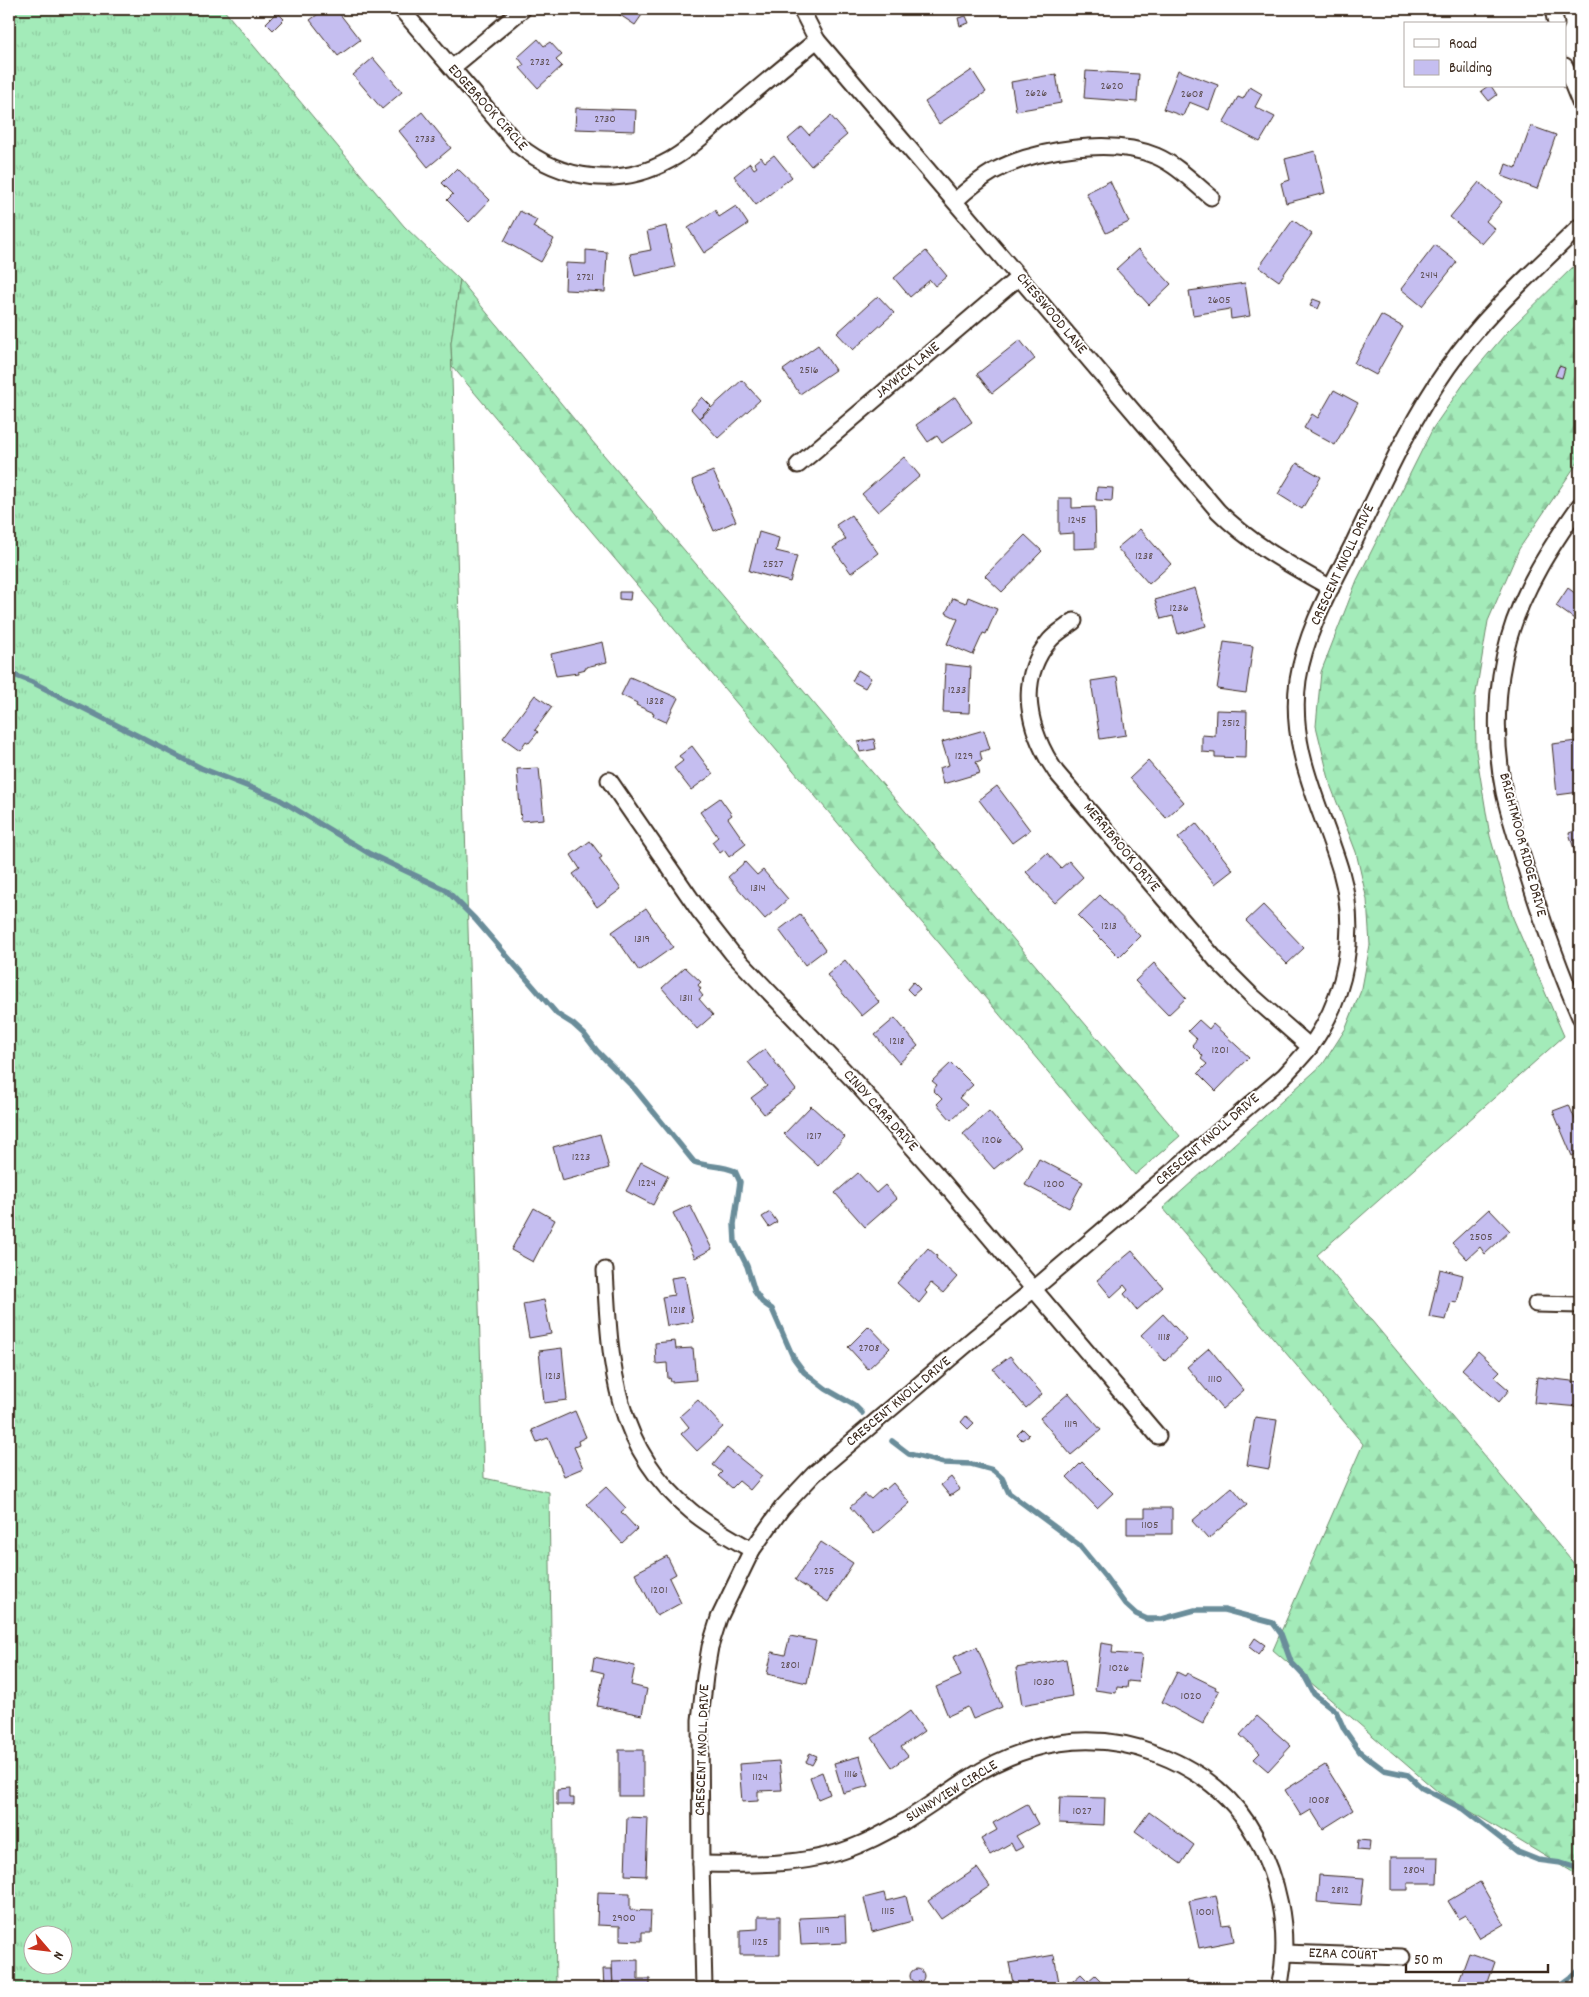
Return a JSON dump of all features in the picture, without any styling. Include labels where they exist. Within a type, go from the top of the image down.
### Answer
[{"type":"street","name":"EDGEBROOK CIRCLE","points":[[401,9],[518,145],[553,168],[590,177],[632,176],[670,160],[816,40]]},
{"type":"street","points":[[452,68],[523,9]]},
{"type":"street","name":"CHESSWOOD LANE","points":[[801,9],[816,40],[1218,511],[1236,529],[1264,550],[1331,588]]},
{"type":"street","points":[[1553,9],[1556,22]]},
{"type":"street","points":[[1566,68],[1580,103]]},
{"type":"street","points":[[955,201],[981,179],[994,171],[1027,158],[1106,146],[1139,150],[1158,156],[1178,169],[1211,197]]},
{"type":"street","name":"CRESCENT KNOLL DRIVE","points":[[704,1988],[700,1720],[710,1647],[719,1618],[752,1550],[782,1508],[814,1474],[1284,1076],[1310,1047],[1335,1003],[1344,977],[1348,951],[1346,899],[1341,872],[1309,784],[1298,731],[1298,681],[1302,661],[1315,620],[1404,439],[1448,367],[1496,307],[1580,226]]},
{"type":"street","name":"JAYWICK LANE","points":[[798,464],[1019,277]]},
{"type":"street","name":"BRIGHTMOOR RIDGE DRIVE","points":[[1578,514],[1538,569],[1515,621],[1504,658],[1498,726],[1499,761],[1504,793],[1518,843],[1541,918],[1580,1017]]},
{"type":"street","name":"MERRIBROOK DRIVE","points":[[1074,620],[1051,638],[1040,654],[1033,671],[1029,711],[1042,752],[1056,772],[1217,961],[1252,996],[1310,1047]]},
{"type":"street","name":"CINDY CARR DRIVE","points":[[609,780],[700,912],[732,953],[855,1082],[1158,1436]]},
{"type":"street","points":[[605,1270],[612,1367],[620,1404],[643,1456],[670,1492],[690,1511],[711,1526],[752,1550]]},
{"type":"street","points":[[1536,1304],[1580,1305]]},
{"type":"street","name":"SUNNYVIEW CIRCLE","points":[[701,1864],[749,1865],[806,1859],[850,1849],[893,1829],[929,1807],[970,1778],[998,1762],[1025,1752],[1073,1740],[1115,1742],[1137,1746],[1196,1772],[1216,1786],[1233,1804],[1254,1834],[1273,1878],[1284,1924],[1284,1953],[1279,1988]]},
{"type":"street","name":"EZRA COURT","points":[[1284,1953],[1402,1957]]},
{"type":"green space","points":[[9,9],[223,9],[404,226],[460,280],[451,343],[484,1478],[549,1492],[556,1988],[9,1988]]},
{"type":"green space","points":[[1580,260],[1580,459],[1519,549],[1488,621],[1475,699],[1476,751],[1490,836],[1513,918],[1564,1036],[1317,1255],[1580,1571],[1580,1877],[1438,1792],[1273,1650],[1363,1444],[1163,1208],[1323,1064],[1346,1028],[1362,988],[1370,945],[1367,900],[1356,852],[1331,787],[1316,726],[1321,672],[1357,580],[1433,428],[1467,379],[1506,333]]},
{"type":"green space","points":[[460,280],[592,441],[1180,1136],[1135,1175],[452,366],[451,343]]},
{"type":"building","points":[[325,9],[336,9],[360,40],[338,56],[310,20]]},
{"type":"building","points":[[616,9],[646,9],[635,25],[614,11]]},
{"type":"building","points":[[277,12],[284,19],[273,30],[266,23]]},
{"type":"building","points":[[966,16],[969,23],[960,26],[958,18]]},
{"type":"building","points":[[538,39],[544,46],[550,42],[562,55],[556,60],[562,66],[538,88],[520,68],[524,65],[518,57]]},
{"type":"building","points":[[373,58],[402,92],[382,109],[353,75]]},
{"type":"building","points":[[972,70],[986,92],[939,124],[925,102]]},
{"type":"building","points":[[1178,70],[1218,85],[1209,110],[1189,102],[1183,116],[1163,109]]},
{"type":"building","points":[[1086,71],[1139,74],[1137,102],[1084,98]]},
{"type":"building","points":[[1056,74],[1061,103],[1016,111],[1011,82]]},
{"type":"building","points":[[1250,87],[1262,94],[1255,107],[1275,117],[1260,142],[1223,123],[1238,97],[1243,99]]},
{"type":"building","points":[[1485,88],[1492,88],[1497,95],[1489,101],[1481,91]]},
{"type":"building","points":[[576,108],[636,110],[635,131],[575,129]]},
{"type":"building","points":[[422,112],[451,148],[428,167],[399,131]]},
{"type":"building","points":[[831,116],[847,135],[811,166],[788,139],[802,127],[809,135]]},
{"type":"building","points":[[1531,126],[1556,135],[1537,189],[1502,176],[1506,164],[1516,168]]},
{"type":"building","points":[[1315,151],[1325,193],[1286,203],[1281,183],[1290,180],[1285,159]]},
{"type":"building","points":[[774,155],[792,177],[756,205],[734,176],[750,163],[754,169],[757,167],[754,163],[761,157],[765,162]]},
{"type":"building","points":[[457,168],[490,200],[469,222],[447,200],[453,194],[442,183]]},
{"type":"building","points":[[1110,181],[1129,222],[1106,233],[1086,193]]},
{"type":"building","points":[[1479,182],[1502,202],[1486,221],[1495,229],[1482,244],[1450,217]]},
{"type":"building","points":[[736,206],[748,224],[704,253],[688,228],[715,210],[719,217]]},
{"type":"building","points":[[520,211],[537,220],[533,227],[554,239],[541,262],[504,241]]},
{"type":"building","points":[[1293,220],[1312,234],[1279,281],[1259,267]]},
{"type":"building","points":[[666,226],[675,267],[635,276],[630,254],[651,250],[647,231]]},
{"type":"building","points":[[1435,245],[1457,262],[1422,306],[1401,289]]},
{"type":"building","points":[[1138,249],[1171,284],[1149,305],[1116,269]]},
{"type":"building","points":[[586,250],[607,252],[605,292],[565,290],[566,263],[586,264]]},
{"type":"building","points":[[926,251],[947,276],[935,286],[930,280],[910,297],[894,278]]},
{"type":"building","points":[[1245,283],[1250,316],[1231,319],[1230,309],[1193,315],[1189,291]]},
{"type":"building","points":[[878,296],[894,313],[853,350],[837,333]]},
{"type":"building","points":[[1313,299],[1321,302],[1318,309],[1310,306]]},
{"type":"building","points":[[1381,315],[1403,327],[1376,375],[1354,363]]},
{"type":"building","points":[[1020,340],[1035,359],[992,393],[977,374]]},
{"type":"building","points":[[818,345],[835,370],[800,394],[783,370]]},
{"type":"building","points":[[1559,366],[1565,368],[1562,378],[1555,376]]},
{"type":"building","points":[[742,380],[760,400],[718,438],[700,418]]},
{"type":"building","points":[[1334,390],[1358,403],[1335,445],[1304,428],[1312,414],[1318,418]]},
{"type":"building","points":[[702,397],[711,406],[699,418],[691,409]]},
{"type":"building","points":[[955,397],[972,422],[942,443],[937,436],[928,442],[916,425]]},
{"type":"building","points":[[904,457],[920,476],[878,512],[862,494]]},
{"type":"building","points":[[1297,463],[1321,477],[1302,509],[1278,494]]},
{"type":"building","points":[[713,471],[736,521],[714,531],[692,480]]},
{"type":"building","points":[[1097,487],[1113,488],[1112,501],[1096,500]]},
{"type":"building","points":[[1059,498],[1072,498],[1072,508],[1095,507],[1096,548],[1074,549],[1074,533],[1059,534]]},
{"type":"building","points":[[851,515],[878,553],[851,573],[833,548],[846,539],[836,525]]},
{"type":"building","points":[[1140,529],[1171,564],[1149,584],[1117,548]]},
{"type":"building","points":[[759,532],[779,538],[776,551],[797,556],[790,582],[749,571]]},
{"type":"building","points":[[1025,535],[1042,551],[1002,592],[985,576]]},
{"type":"building","points":[[1195,588],[1206,626],[1178,634],[1173,616],[1161,619],[1155,600]]},
{"type":"building","points":[[1568,588],[1580,597],[1580,623],[1556,606]]},
{"type":"building","points":[[619,592],[631,592],[630,600],[619,599]]},
{"type":"building","points":[[968,597],[997,609],[986,634],[983,633],[973,655],[947,644],[958,619],[946,613],[953,598],[966,603]]},
{"type":"building","points":[[603,642],[607,662],[586,667],[586,669],[578,671],[578,673],[556,676],[551,654]]},
{"type":"building","points":[[1224,642],[1253,646],[1246,693],[1217,689]]},
{"type":"building","points":[[945,664],[971,667],[969,713],[943,712]]},
{"type":"building","points":[[858,670],[871,678],[865,688],[852,681]]},
{"type":"building","points":[[630,677],[678,698],[666,722],[653,716],[654,713],[636,705],[637,703],[621,695]]},
{"type":"building","points":[[1117,677],[1126,735],[1100,739],[1091,681]]},
{"type":"building","points":[[535,695],[552,707],[535,730],[538,732],[529,743],[526,741],[520,750],[503,738]]},
{"type":"building","points":[[1216,710],[1247,711],[1246,758],[1215,757],[1215,753],[1202,752],[1202,735],[1215,736]]},
{"type":"building","points":[[984,730],[990,749],[980,752],[982,760],[976,762],[980,773],[943,784],[939,768],[949,765],[942,742]]},
{"type":"building","points":[[874,739],[876,749],[860,752],[858,742]]},
{"type":"building","points":[[1577,741],[1580,792],[1557,795],[1552,744]]},
{"type":"building","points":[[692,746],[713,774],[691,790],[674,768],[683,761],[679,756]]},
{"type":"building","points":[[1148,761],[1184,802],[1166,818],[1130,778]]},
{"type":"building","points":[[539,768],[544,819],[521,821],[517,769]]},
{"type":"building","points":[[997,786],[1030,830],[1012,843],[979,800]]},
{"type":"building","points":[[720,798],[732,815],[728,818],[746,844],[729,857],[724,850],[720,853],[712,842],[718,837],[700,812]]},
{"type":"building","points":[[1196,823],[1233,870],[1215,884],[1178,838]]},
{"type":"building","points":[[1580,829],[1580,868],[1569,833]]},
{"type":"building","points":[[590,841],[602,857],[599,859],[621,889],[597,907],[573,874],[580,869],[571,855]]},
{"type":"building","points":[[1047,853],[1061,868],[1069,861],[1083,877],[1055,903],[1026,872]]},
{"type":"building","points":[[745,862],[757,875],[763,870],[788,899],[765,919],[728,877]]},
{"type":"building","points":[[1100,895],[1140,936],[1119,957],[1078,916]]},
{"type":"building","points":[[1263,905],[1304,948],[1287,964],[1246,921]]},
{"type":"building","points":[[646,908],[673,947],[639,971],[612,932]]},
{"type":"building","points":[[800,914],[825,950],[805,965],[779,930]]},
{"type":"building","points":[[845,960],[879,1002],[862,1016],[827,975]]},
{"type":"building","points":[[1154,963],[1186,998],[1168,1015],[1135,981]]},
{"type":"building","points":[[685,967],[701,982],[698,985],[701,989],[699,991],[703,996],[699,999],[713,1015],[697,1029],[662,988]]},
{"type":"building","points":[[913,982],[920,989],[913,995],[907,989]]},
{"type":"building","points":[[895,1018],[918,1046],[899,1063],[875,1035]]},
{"type":"building","points":[[1199,1020],[1209,1029],[1213,1024],[1249,1057],[1216,1091],[1198,1073],[1207,1064],[1201,1059],[1203,1056],[1192,1045],[1197,1039],[1188,1031]]},
{"type":"building","points":[[765,1049],[796,1090],[764,1114],[751,1098],[767,1086],[748,1062]]},
{"type":"building","points":[[951,1063],[973,1085],[959,1098],[967,1105],[951,1120],[937,1104],[942,1099],[933,1090],[937,1085],[932,1081]]},
{"type":"building","points":[[1569,1105],[1577,1124],[1580,1122],[1580,1152],[1572,1156],[1553,1111]]},
{"type":"building","points":[[811,1106],[845,1137],[818,1166],[784,1134]]},
{"type":"building","points":[[989,1111],[1021,1147],[994,1169],[963,1134]]},
{"type":"building","points":[[600,1134],[609,1168],[562,1181],[553,1147]]},
{"type":"building","points":[[1039,1159],[1083,1182],[1069,1208],[1025,1185]]},
{"type":"building","points":[[641,1162],[668,1176],[653,1205],[626,1191]]},
{"type":"building","points":[[858,1173],[876,1193],[885,1185],[897,1199],[865,1227],[835,1193]]},
{"type":"building","points":[[690,1205],[712,1249],[695,1258],[673,1213]]},
{"type":"building","points":[[534,1208],[555,1220],[533,1262],[511,1250]]},
{"type":"building","points":[[1489,1209],[1510,1231],[1485,1254],[1480,1247],[1467,1259],[1452,1243]]},
{"type":"building","points":[[770,1212],[777,1222],[769,1227],[762,1217]]},
{"type":"building","points":[[928,1248],[957,1277],[943,1293],[931,1283],[925,1291],[927,1293],[919,1303],[897,1283]]},
{"type":"building","points":[[1132,1251],[1163,1287],[1137,1310],[1124,1294],[1128,1290],[1124,1285],[1111,1297],[1097,1280]]},
{"type":"building","points":[[1440,1269],[1463,1275],[1457,1303],[1451,1302],[1446,1320],[1429,1317]]},
{"type":"building","points":[[685,1276],[693,1322],[667,1326],[662,1297],[674,1295],[671,1278]]},
{"type":"building","points":[[544,1300],[551,1334],[529,1338],[523,1304]]},
{"type":"building","points":[[1163,1314],[1187,1340],[1165,1361],[1141,1335]]},
{"type":"building","points":[[869,1326],[890,1348],[868,1369],[848,1347]]},
{"type":"building","points":[[675,1341],[676,1349],[693,1348],[696,1380],[671,1382],[670,1378],[668,1379],[667,1363],[656,1364],[655,1343]]},
{"type":"building","points":[[562,1348],[567,1400],[544,1403],[539,1351]]},
{"type":"building","points":[[1209,1348],[1244,1390],[1222,1409],[1187,1367]]},
{"type":"building","points":[[1478,1351],[1500,1371],[1494,1377],[1509,1390],[1499,1402],[1462,1369]]},
{"type":"building","points":[[1010,1356],[1042,1394],[1026,1408],[993,1369]]},
{"type":"building","points":[[1537,1377],[1580,1382],[1580,1407],[1534,1403]]},
{"type":"building","points":[[1069,1393],[1101,1430],[1071,1455],[1040,1418]]},
{"type":"building","points":[[698,1400],[723,1427],[697,1451],[681,1434],[689,1427],[680,1416]]},
{"type":"building","points":[[575,1411],[586,1437],[578,1441],[579,1445],[574,1447],[583,1468],[564,1476],[548,1438],[537,1442],[532,1430]]},
{"type":"building","points":[[966,1416],[974,1423],[968,1429],[961,1422]]},
{"type":"building","points":[[1255,1417],[1277,1420],[1269,1469],[1247,1465]]},
{"type":"building","points":[[1023,1429],[1029,1435],[1022,1440],[1017,1435]]},
{"type":"building","points":[[727,1448],[762,1476],[750,1490],[739,1481],[732,1488],[718,1476],[722,1472],[713,1465]]},
{"type":"building","points":[[1082,1462],[1113,1493],[1097,1508],[1067,1477]]},
{"type":"building","points":[[951,1477],[960,1489],[950,1496],[941,1485]]},
{"type":"building","points":[[893,1483],[910,1503],[874,1534],[850,1507],[865,1494],[871,1499],[883,1488],[885,1490]]},
{"type":"building","points":[[606,1487],[626,1508],[621,1512],[637,1529],[622,1543],[587,1504]]},
{"type":"building","points":[[1232,1487],[1247,1505],[1208,1539],[1192,1521]]},
{"type":"building","points":[[1145,1508],[1172,1508],[1172,1534],[1127,1534],[1127,1517],[1145,1517]]},
{"type":"building","points":[[821,1542],[853,1563],[828,1602],[795,1580]]},
{"type":"building","points":[[667,1556],[676,1574],[669,1578],[681,1603],[657,1616],[635,1573]]},
{"type":"building","points":[[790,1636],[816,1641],[807,1683],[767,1674],[772,1652],[785,1655]]},
{"type":"building","points":[[1255,1638],[1265,1645],[1258,1654],[1249,1647]]},
{"type":"building","points":[[1101,1643],[1113,1645],[1112,1653],[1142,1655],[1138,1682],[1128,1681],[1127,1688],[1117,1687],[1116,1693],[1095,1690]]},
{"type":"building","points":[[977,1647],[1002,1707],[973,1719],[968,1707],[948,1716],[936,1687],[961,1676],[953,1657]]},
{"type":"building","points":[[594,1657],[635,1666],[631,1685],[647,1689],[642,1715],[597,1706],[604,1673],[592,1670]]},
{"type":"building","points":[[1066,1659],[1072,1696],[1022,1705],[1016,1668]]},
{"type":"building","points":[[1177,1672],[1185,1676],[1187,1673],[1216,1687],[1215,1689],[1219,1691],[1203,1724],[1162,1702]]},
{"type":"building","points":[[910,1711],[924,1731],[901,1747],[908,1756],[892,1767],[872,1738]]},
{"type":"building","points":[[1257,1716],[1291,1746],[1268,1771],[1254,1759],[1260,1753],[1240,1735]]},
{"type":"building","points":[[619,1750],[643,1750],[643,1796],[619,1796]]},
{"type":"building","points":[[810,1753],[817,1756],[812,1765],[806,1762]]},
{"type":"building","points":[[860,1756],[869,1786],[843,1793],[834,1763]]},
{"type":"building","points":[[779,1761],[782,1790],[758,1791],[758,1801],[742,1802],[739,1764]]},
{"type":"building","points":[[1325,1765],[1353,1810],[1323,1829],[1311,1810],[1301,1816],[1285,1790]]},
{"type":"building","points":[[822,1772],[830,1794],[818,1799],[810,1777]]},
{"type":"building","points":[[569,1789],[569,1798],[574,1798],[574,1805],[557,1805],[557,1790]]},
{"type":"building","points":[[1060,1797],[1105,1798],[1104,1825],[1059,1823]]},
{"type":"building","points":[[1027,1804],[1038,1824],[1016,1836],[1023,1847],[1015,1851],[1011,1843],[990,1855],[981,1839],[997,1830],[993,1823]]},
{"type":"building","points":[[1149,1812],[1194,1845],[1181,1864],[1135,1831]]},
{"type":"building","points":[[627,1817],[648,1818],[646,1876],[625,1875]]},
{"type":"building","points":[[1358,1840],[1370,1841],[1369,1851],[1357,1850]]},
{"type":"building","points":[[1391,1857],[1438,1857],[1437,1883],[1408,1883],[1408,1890],[1391,1890]]},
{"type":"building","points":[[977,1868],[990,1886],[941,1919],[928,1901]]},
{"type":"building","points":[[1319,1875],[1364,1878],[1361,1905],[1317,1902]]},
{"type":"building","points":[[1480,1882],[1504,1924],[1480,1938],[1466,1915],[1459,1919],[1448,1901]]},
{"type":"building","points":[[598,1892],[630,1893],[630,1910],[651,1911],[650,1932],[642,1932],[642,1941],[620,1940],[620,1926],[597,1925]]},
{"type":"building","points":[[884,1893],[886,1901],[906,1896],[912,1921],[872,1932],[864,1898]]},
{"type":"building","points":[[1216,1895],[1222,1925],[1231,1924],[1234,1941],[1199,1948],[1189,1901]]},
{"type":"building","points":[[758,1916],[780,1916],[780,1955],[740,1955],[740,1930],[758,1929]]},
{"type":"building","points":[[845,1916],[846,1943],[801,1945],[799,1918]]},
{"type":"building","points":[[1469,1953],[1495,1962],[1486,1988],[1463,1988],[1464,1985],[1458,1983]]},
{"type":"building","points":[[1054,1955],[1060,1988],[1014,1988],[1009,1963]]},
{"type":"building","points":[[638,1960],[638,1979],[650,1979],[650,1988],[613,1988],[612,1961]]},
{"type":"building","points":[[603,1969],[612,1969],[613,1988],[604,1988]]},
{"type":"building","points":[[917,1969],[922,1971],[924,1976],[922,1981],[917,1983],[912,1981],[910,1976],[912,1971]]},
{"type":"building","points":[[1081,1974],[1088,1981],[1095,1975],[1108,1988],[1065,1988]]},
{"type":"building","points":[[1187,1980],[1203,1988],[1183,1988]]},
{"type":"waterway","points":[[9,673],[32,682],[201,768],[277,798],[370,854],[446,890],[475,919],[557,1014],[584,1034],[597,1051],[635,1089],[694,1162],[735,1171],[740,1182],[734,1224],[735,1242],[747,1266],[755,1292],[762,1302],[772,1309],[793,1357],[804,1372],[826,1389],[854,1405],[862,1413]]},
{"type":"waterway","points":[[892,1441],[909,1454],[944,1463],[971,1464],[993,1470],[1002,1478],[1009,1493],[1079,1545],[1125,1604],[1136,1614],[1147,1619],[1162,1619],[1195,1610],[1224,1610],[1273,1623],[1281,1634],[1291,1662],[1305,1677],[1314,1694],[1336,1711],[1344,1729],[1360,1752],[1384,1770],[1408,1775],[1422,1788],[1463,1809],[1518,1852],[1538,1860],[1561,1863],[1580,1869]]},
{"type":"waterway","points":[[1556,1988],[1580,1970]]}]
